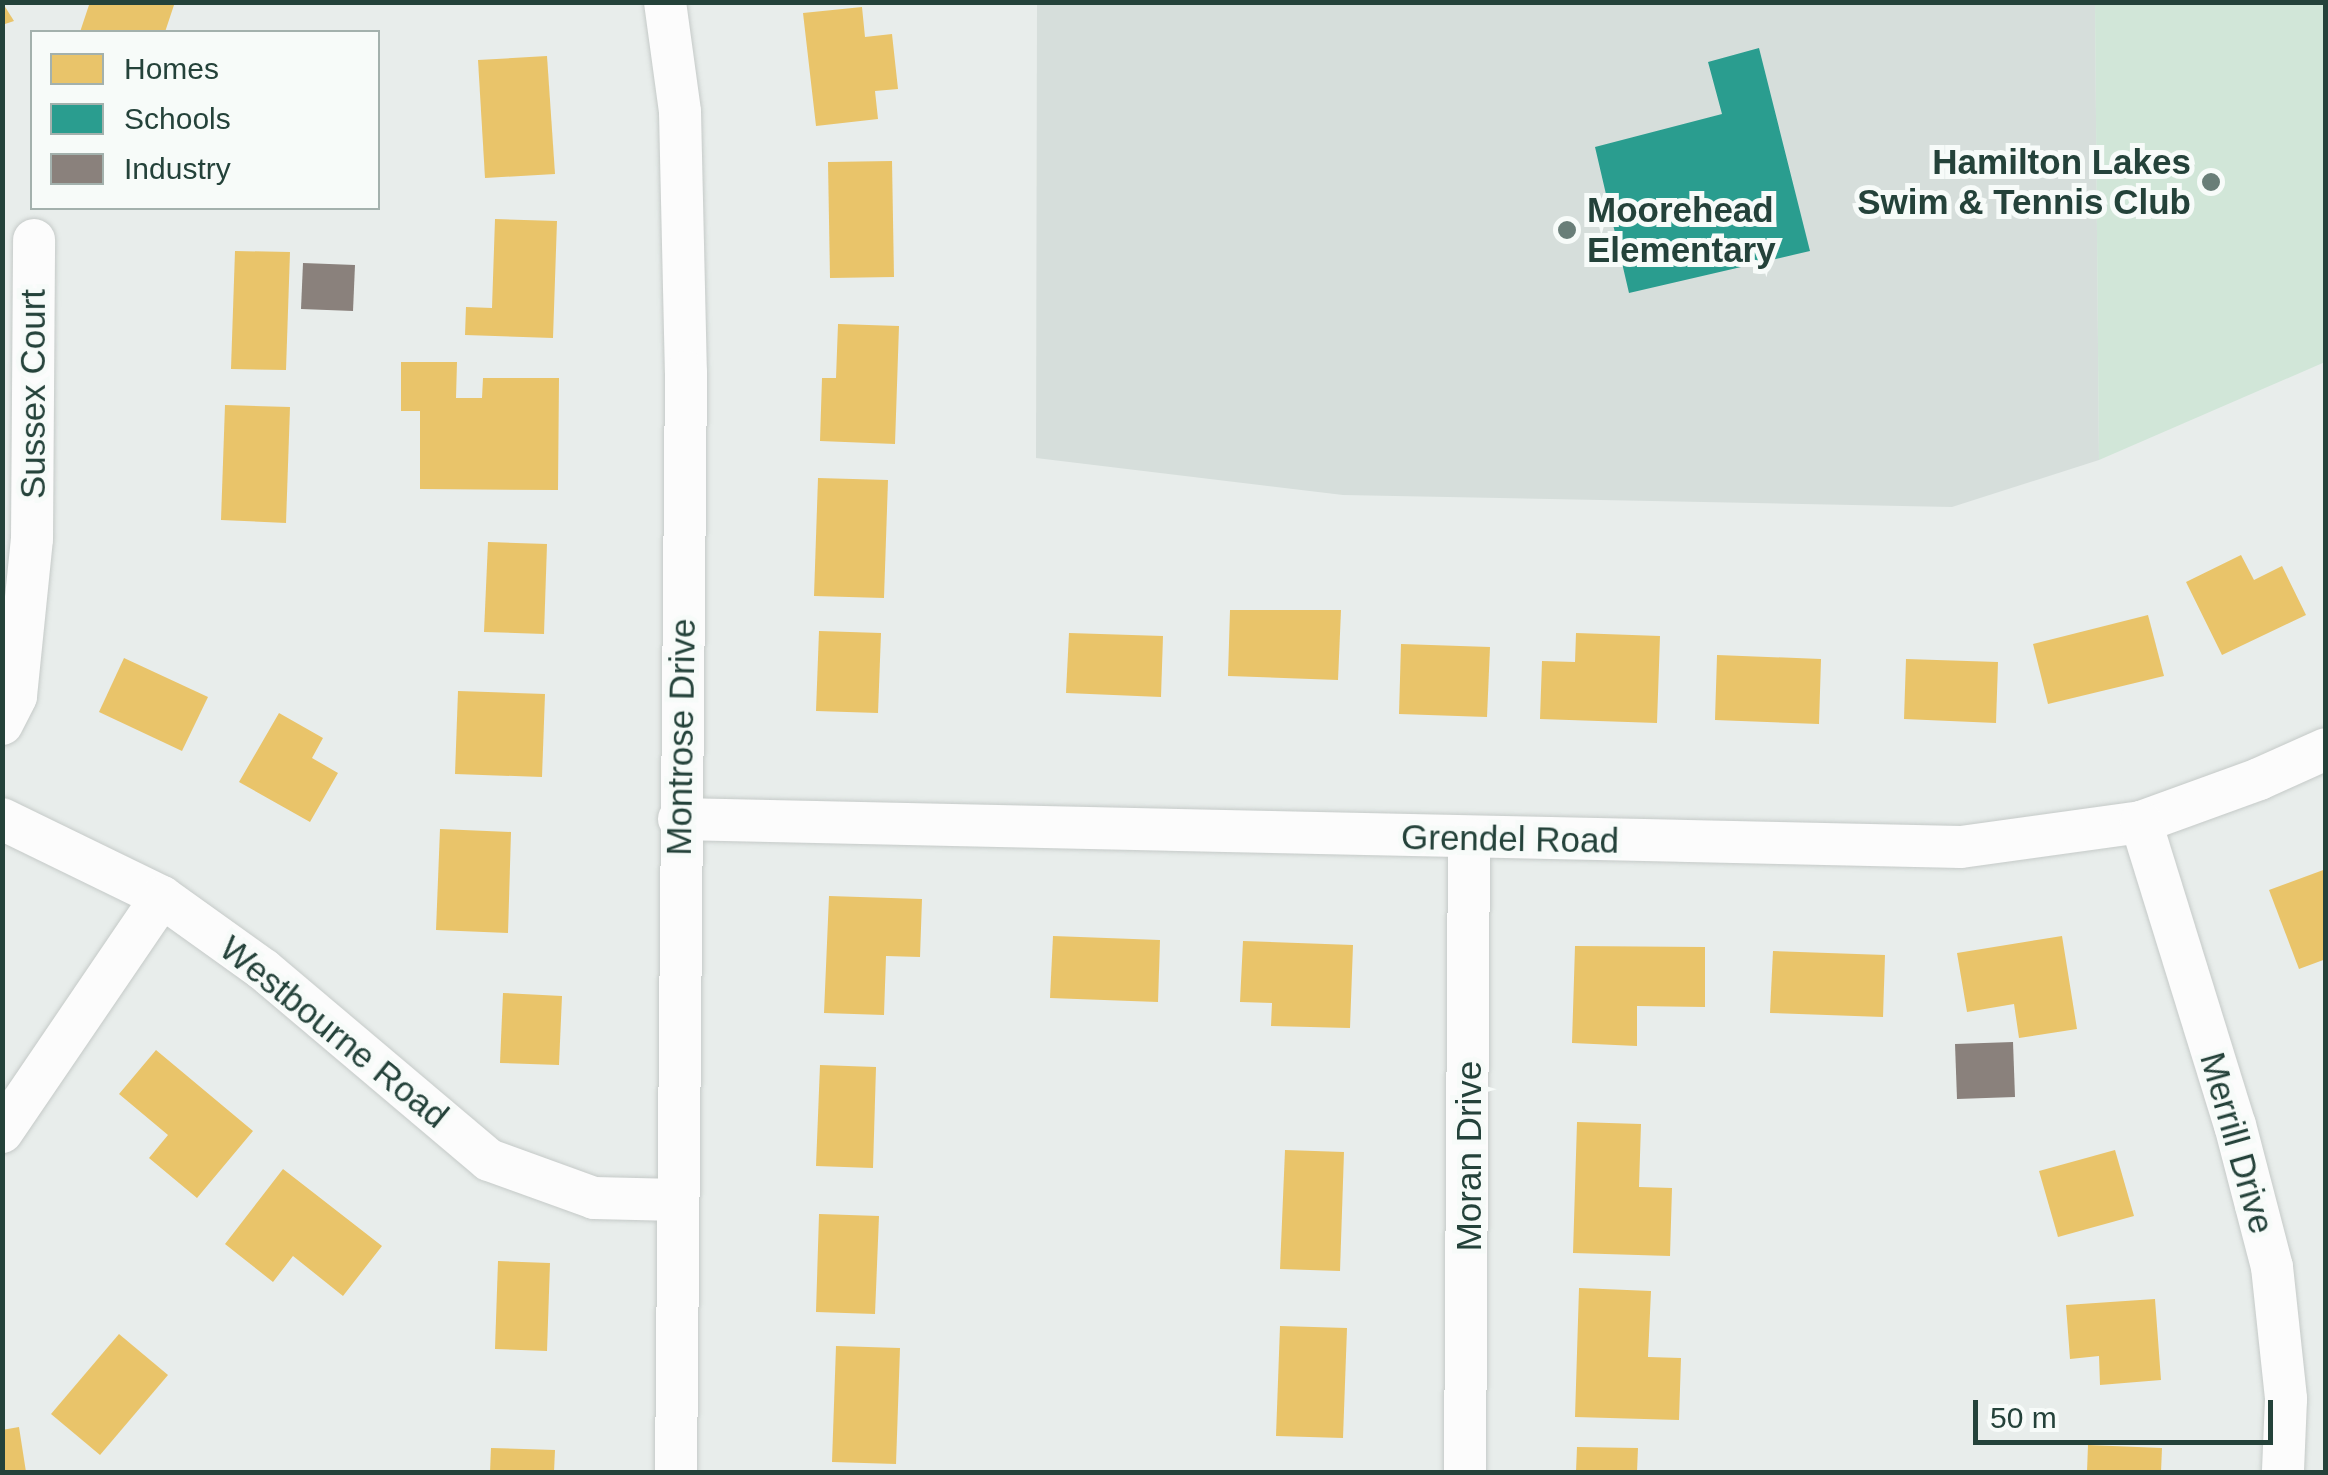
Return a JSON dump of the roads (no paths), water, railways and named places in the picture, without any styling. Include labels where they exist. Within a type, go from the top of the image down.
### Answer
[{"type":"street","name":"Montrose Drive","points":[[665,2],[680,112],[686,372],[676,1472]]},
{"type":"street","name":"Sussex Court","points":[[2,724],[16,696],[32,539],[34,240]]},
{"type":"street","name":"Grendel Road","points":[[679,820],[1961,847],[2141,822],[2326,749]]},
{"type":"street","name":"Westbourne Road","points":[[2,818],[162,898],[264,970],[489,1160],[594,1198],[678,1200]]},
{"type":"street","name":"Merrill Drive","points":[[2141,822],[2235,1125],[2272,1267],[2286,1400],[2283,1472]]},
{"type":"street","name":"Moran Drive","points":[[1465,1472],[1469,839]]},
{"type":"street","points":[[2,1132],[162,898]]},
{"type":"place","name":"Hamilton Lakes Swim & Tennis Club","points":[[2211,182]]},
{"type":"place","name":"Moorehead Elementary","points":[[1567,230]]}]
